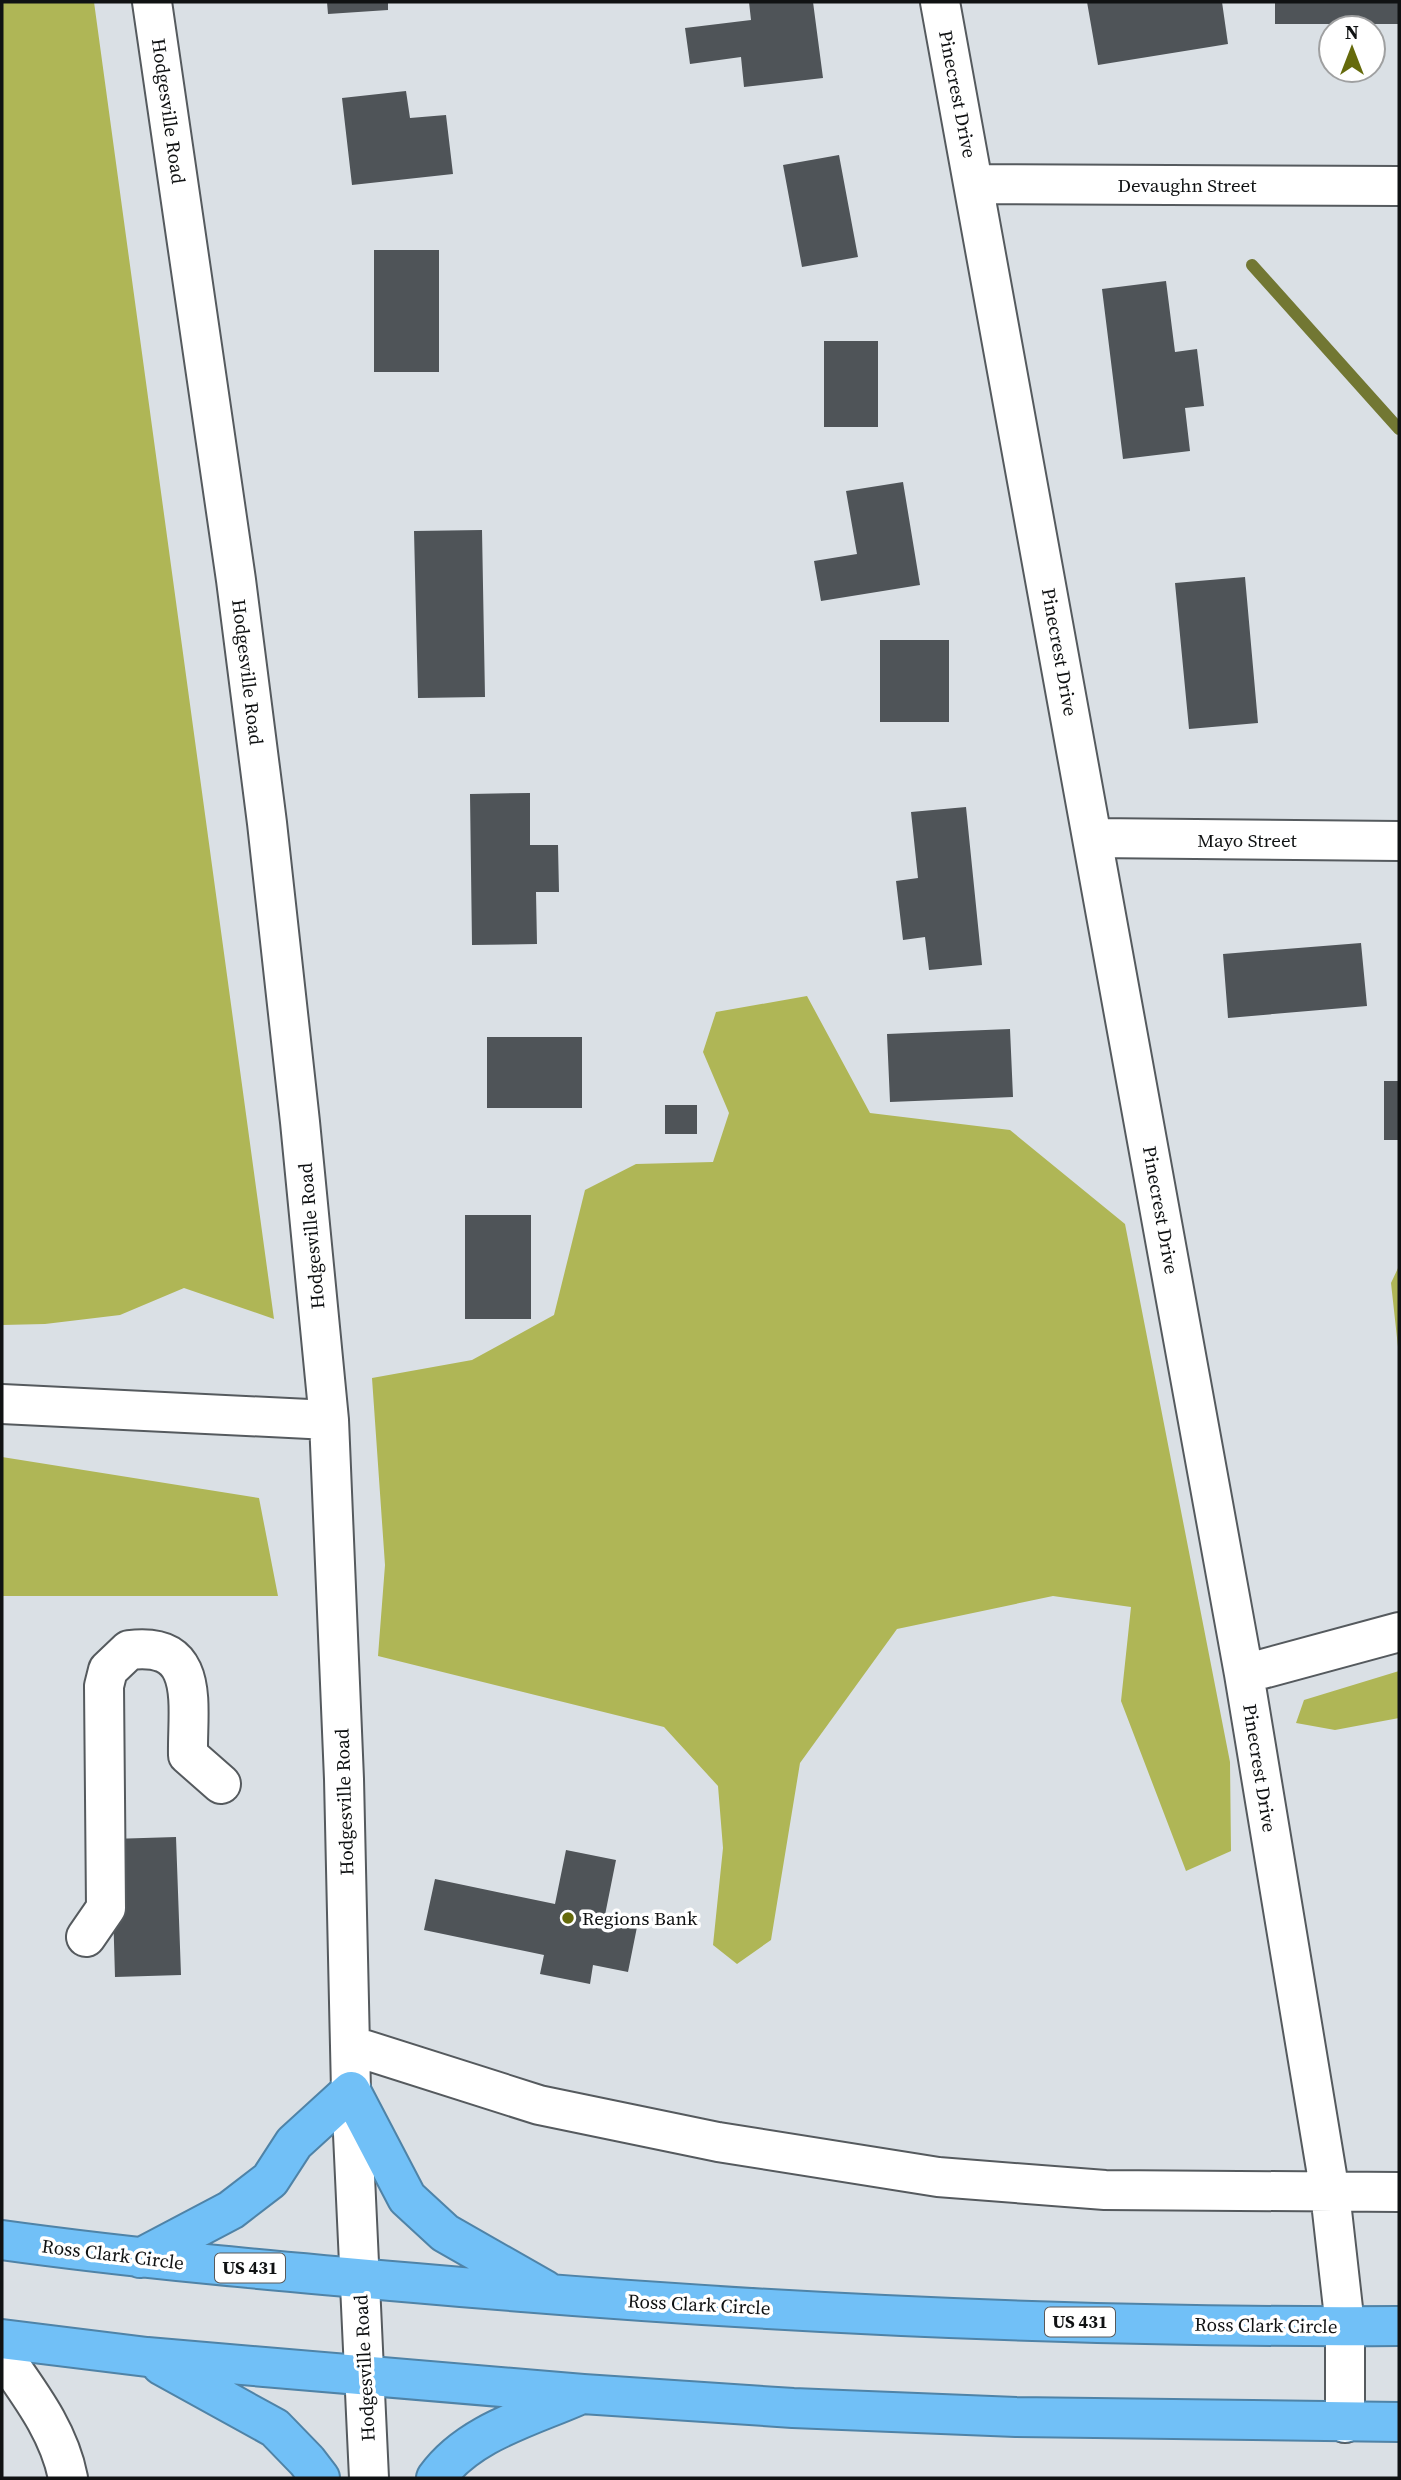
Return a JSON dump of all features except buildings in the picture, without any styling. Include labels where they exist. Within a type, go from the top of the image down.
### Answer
[{"type":"highway","points":[[140,2258],[231,2210],[270,2180],[294,2143],[351,2091],[407,2198],[445,2233],[555,2295]]},
{"type":"highway","name":"Ross Clark Circle","points":[[2,2240],[140,2258],[360,2278],[555,2295],[760,2308],[1020,2321],[1399,2326]]},
{"type":"highway","points":[[2,2339],[147,2357],[793,2408],[988,2416],[1399,2422]]},
{"type":"highway","points":[[147,2357],[275,2428],[307,2460],[320,2478]]},
{"type":"highway","points":[[436,2478],[466,2448],[492,2433],[583,2393]]},
{"type":"street","name":"Hodgesville Road","points":[[152,2],[234,566],[269,837],[302,1135],[329,1420],[344,1779],[351,2091],[369,2478]]},
{"type":"street","name":"Pinecrest Drive","points":[[940,2],[1244,1674],[1330,2193],[1345,2326],[1345,2423]]},
{"type":"street","name":"Devaughn Street","points":[[975,184],[1399,186]]},
{"type":"street","name":"Mayo Street","points":[[1094,838],[1399,841]]},
{"type":"street","points":[[2,1404],[329,1420]]},
{"type":"street","points":[[1244,1674],[1399,1632]]},
{"type":"street","points":[[86,1937],[106,1908],[104,1686],[108,1670],[129,1650],[159,1649],[182,1667],[186,1681],[188,1755],[221,1784]]},
{"type":"street","points":[[350,2045],[539,2105],[718,2142],[937,2177],[1105,2190],[1399,2192]]},
{"type":"street","points":[[2,2354],[42,2412],[64,2459],[68,2478]]},
{"type":"green space","points":[[2,2],[94,2],[274,1319],[184,1288],[120,1315],[45,1324],[2,1325]]},
{"type":"green space","points":[[807,996],[870,1113],[1010,1130],[1125,1224],[1230,1762],[1231,1851],[1186,1871],[1121,1701],[1131,1607],[1053,1596],[897,1629],[800,1763],[771,1940],[737,1964],[713,1945],[723,1848],[718,1786],[664,1727],[378,1656],[385,1565],[372,1378],[472,1360],[554,1315],[585,1190],[636,1164],[713,1162],[729,1113],[703,1052],[716,1012]]},
{"type":"green space","points":[[1399,1266],[1399,1356],[1391,1283]]},
{"type":"green space","points":[[2,1457],[259,1498],[278,1596],[2,1596]]},
{"type":"green space","points":[[1399,1671],[1399,1718],[1335,1730],[1296,1723],[1304,1700]]},
{"type":"waterway","points":[[1252,265],[1399,429]]},
{"type":"place","name":"Regions Bank","points":[[568,1918]]}]
